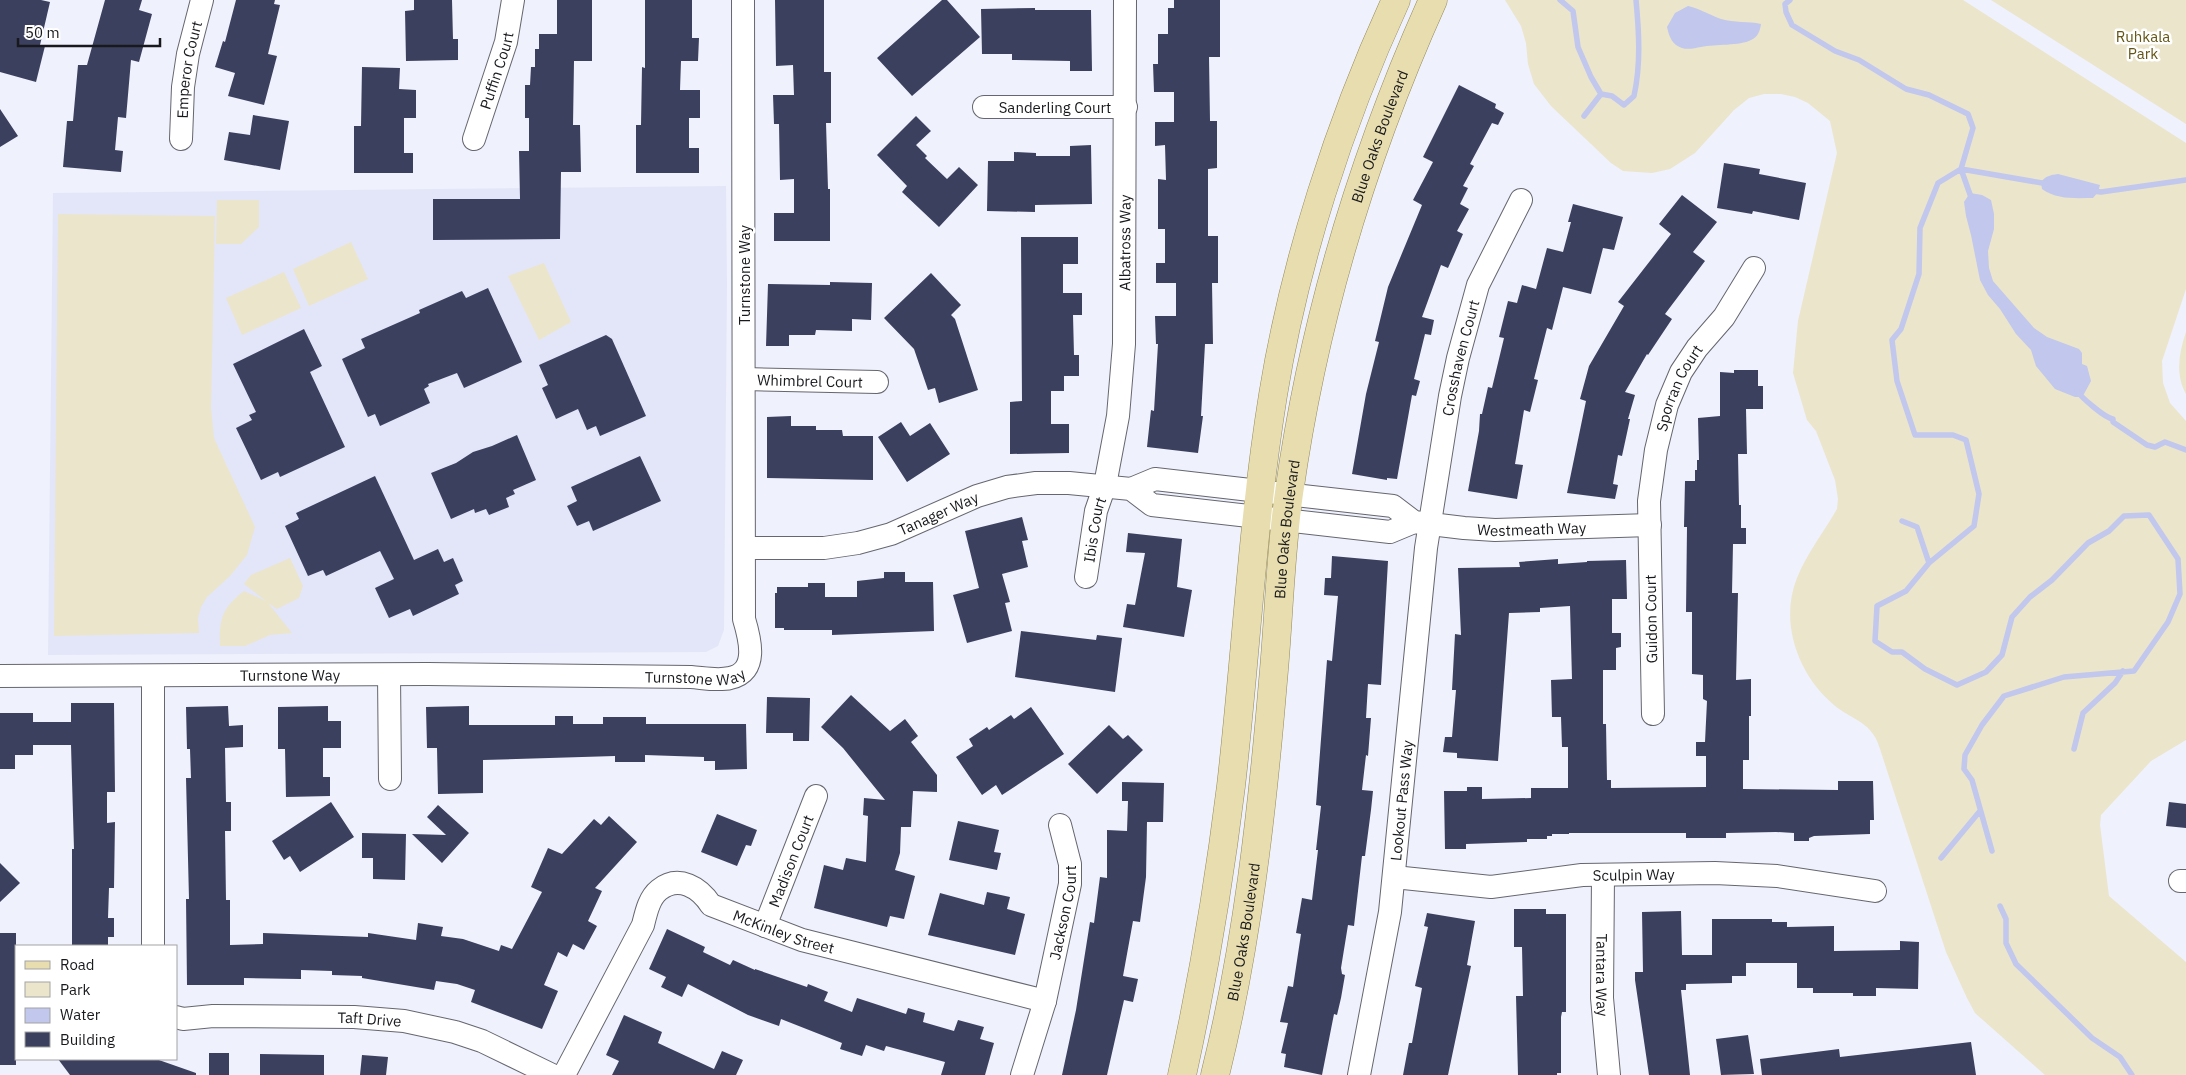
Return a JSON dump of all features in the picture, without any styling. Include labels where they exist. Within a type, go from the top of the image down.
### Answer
[{"type":"main road","name":"Blue Oaks Boulevard","points":[[1182,1075],[1205,967],[1217,892],[1231,784],[1258,504],[1273,394],[1285,333],[1307,243],[1337,151],[1369,60],[1396,0]]},
{"type":"main road","name":"Blue Oaks Boulevard","points":[[1215,1075],[1241,955],[1250,896],[1272,692],[1287,507],[1309,375],[1352,208],[1400,72],[1433,0]]},
{"type":"street","name":"Emperor Court","points":[[181,139],[183,87],[188,54],[202,0]]},
{"type":"street","name":"Puffin Court","points":[[474,139],[506,42],[513,0]]},
{"type":"street","name":"Turnstone Way","points":[[0,676],[428,674],[731,678],[742,673],[749,663],[751,649],[744,619],[743,0]]},
{"type":"street","name":"Albatross Way","points":[[1105,485],[1118,416],[1124,344],[1125,0]]},
{"type":"street","name":"Sanderling Court","points":[[984,107],[1126,107]]},
{"type":"street","name":"Crosshaven Court","points":[[1422,523],[1470,311],[1484,271],[1521,200]]},
{"type":"street","name":"Sporran Court","points":[[1650,525],[1649,501],[1656,450],[1673,390],[1681,372],[1697,348],[1724,317],[1754,268]]},
{"type":"street","name":"Whimbrel Court","points":[[744,379],[877,382]]},
{"type":"street","name":"Tanager Way","points":[[745,548],[824,548],[858,543],[891,534],[977,496],[1007,487],[1036,483],[1105,485],[1131,489],[1155,479],[1258,504],[1287,507]]},
{"type":"street","name":"Ibis Court","points":[[1086,576],[1096,511],[1105,485]]},
{"type":"street","name":"Westmeath Way","points":[[1287,507],[1390,532],[1422,523],[1495,530],[1650,525]]},
{"type":"street","name":"Lookout Pass Way","points":[[1359,1075],[1385,942],[1394,878],[1422,523]]},
{"type":"street","name":"Guidon Court","points":[[1650,525],[1653,714]]},
{"type":"street","points":[[389,675],[390,779]]},
{"type":"street","points":[[152,945],[154,676]]},
{"type":"street","name":"Madison Court","points":[[765,926],[816,796]]},
{"type":"street","name":"Jackson Court","points":[[1045,1001],[1070,884],[1070,864],[1060,825]]},
{"type":"street","name":"Sculpin Way","points":[[1394,878],[1491,887],[1564,877],[1602,875],[1747,874],[1875,891]]},
{"type":"street","name":"Tantara Way","points":[[1602,875],[1602,998],[1609,1075]]},
{"type":"street","name":"McKinley Street","points":[[564,1075],[643,925],[651,900],[659,890],[670,884],[695,886],[704,894],[711,905],[765,926],[842,951],[1045,1001]]},
{"type":"street","points":[[1022,1075],[1045,1001]]},
{"type":"street","name":"Taft Drive","points":[[178,1018],[354,1017],[404,1021],[446,1030],[482,1041],[552,1075]]},
{"type":"shaded area","points":[[726,186],[724,630],[718,646],[706,652],[48,655],[53,193]]},
{"type":"green space","points":[[1505,0],[1963,0],[2186,143],[2186,289],[2162,361],[2163,383],[2170,403],[2186,421],[2186,740],[2151,761],[2101,815],[2100,825],[2109,896],[2186,962],[2186,1075],[2045,1075],[1975,1013],[1946,952],[1877,740],[1865,725],[1839,709],[1821,693],[1811,679],[1795,647],[1791,630],[1790,612],[1792,595],[1797,578],[1806,560],[1837,509],[1838,499],[1835,480],[1816,431],[1807,420],[1793,373],[1798,321],[1837,153],[1830,121],[1808,103],[1795,97],[1781,94],[1764,94],[1749,98],[1734,110],[1695,153],[1670,169],[1652,173],[1623,171],[1611,163],[1551,106],[1534,84],[1521,26]]},
{"type":"green space","name":"Ruhkala Park","points":[[1991,0],[2186,0],[2186,124]]},
{"type":"green space","points":[[217,200],[259,200],[259,227],[241,244],[216,244]]},
{"type":"green space","points":[[58,214],[215,216],[211,408],[214,438],[255,527],[247,555],[230,576],[207,597],[201,607],[198,618],[199,633],[54,636]]},
{"type":"green space","points":[[351,242],[368,279],[309,306],[293,269]]},
{"type":"green space","points":[[544,263],[571,322],[539,340],[508,276]]},
{"type":"green space","points":[[284,272],[301,308],[242,335],[226,298]]},
{"type":"green space","points":[[2186,332],[2186,394],[2180,379],[2179,363]]},
{"type":"green space","points":[[290,558],[303,586],[299,598],[277,609],[268,603],[292,633],[270,635],[245,646],[220,646],[220,628],[223,615],[237,597],[244,591],[266,601],[244,584],[251,575]]},
{"type":"water","points":[[1688,6],[1721,19],[1761,24],[1759,31],[1753,39],[1741,43],[1689,49],[1679,47],[1670,37],[1667,27],[1675,13]]},
{"type":"water","points":[[2058,174],[2100,185],[2098,192],[2093,198],[2073,198],[2060,197],[2042,189],[2041,182],[2043,180],[2048,176]]},
{"type":"water","points":[[1970,193],[1982,195],[1991,200],[1994,214],[1994,229],[1988,251],[1989,268],[1993,281],[2034,328],[2047,337],[2079,349],[2082,353],[2082,364],[2087,366],[2091,381],[2081,397],[2075,397],[2055,389],[2036,366],[2031,350],[2016,334],[2000,309],[1988,295],[1980,280],[1966,216],[1964,202]]},
{"type":"building","points":[[0,0],[41,0],[50,2],[40,45],[45,46],[36,82],[0,72]]},
{"type":"building","points":[[105,0],[142,0],[139,10],[152,14],[139,62],[131,60],[126,118],[118,117],[115,150],[123,151],[121,172],[63,167],[67,121],[73,121],[78,65],[87,65]]},
{"type":"building","points":[[236,0],[275,0],[274,4],[280,5],[268,54],[277,56],[264,105],[228,96],[235,73],[215,67],[223,41],[225,42]]},
{"type":"building","points":[[414,0],[452,0],[453,39],[458,39],[458,60],[406,61],[405,11],[414,10]]},
{"type":"building","points":[[557,0],[592,0],[592,61],[574,61],[573,125],[580,125],[581,172],[561,172],[560,239],[433,240],[433,199],[520,199],[519,151],[529,151],[529,118],[525,118],[525,85],[530,85],[531,67],[535,67],[535,49],[539,49],[539,34],[557,34]]},
{"type":"building","points":[[645,0],[692,0],[692,38],[699,38],[698,61],[681,61],[680,90],[700,90],[700,118],[689,118],[689,148],[699,148],[699,173],[636,173],[636,125],[641,125],[642,67],[645,68]]},
{"type":"building","points":[[775,0],[824,0],[824,72],[831,72],[831,123],[826,123],[828,189],[830,189],[830,241],[774,241],[774,213],[794,213],[794,179],[780,180],[779,124],[774,124],[773,95],[794,95],[793,65],[776,66]]},
{"type":"building","points":[[942,0],[947,0],[980,37],[912,96],[877,58]]},
{"type":"building","points":[[1174,0],[1220,0],[1220,57],[1209,57],[1210,121],[1217,121],[1217,168],[1208,169],[1208,236],[1218,236],[1218,283],[1212,283],[1213,344],[1205,344],[1201,416],[1203,416],[1198,453],[1147,447],[1151,410],[1154,411],[1158,344],[1156,344],[1155,316],[1176,316],[1176,283],[1156,283],[1156,263],[1165,263],[1165,229],[1158,229],[1158,179],[1166,180],[1165,145],[1155,146],[1155,122],[1174,122],[1174,92],[1154,92],[1153,64],[1158,64],[1158,34],[1168,34],[1168,8],[1174,8]]},
{"type":"building","points":[[1035,8],[1035,10],[1091,10],[1092,71],[1070,71],[1070,61],[1012,60],[1012,54],[982,54],[981,9]]},
{"type":"building","points":[[362,67],[400,68],[399,89],[416,90],[416,118],[404,118],[404,153],[413,153],[413,173],[354,173],[354,126],[361,126]]},
{"type":"building","points":[[1459,85],[1496,104],[1495,108],[1504,113],[1498,125],[1492,123],[1470,164],[1474,166],[1463,186],[1468,188],[1460,204],[1469,209],[1457,231],[1463,234],[1448,268],[1441,265],[1422,317],[1434,320],[1431,335],[1425,334],[1414,379],[1420,381],[1416,396],[1412,395],[1397,479],[1387,478],[1387,480],[1352,474],[1366,394],[1379,342],[1375,341],[1388,287],[1422,205],[1413,200],[1433,162],[1423,157]]},
{"type":"building","points":[[0,109],[18,136],[0,147]]},
{"type":"building","points":[[253,115],[289,121],[280,170],[224,160],[229,132],[250,135]]},
{"type":"building","points":[[916,116],[931,131],[916,145],[927,156],[925,158],[947,179],[959,167],[978,185],[939,227],[902,192],[907,186],[877,155]]},
{"type":"building","points":[[1091,145],[1092,204],[1035,205],[1035,212],[987,211],[988,161],[1014,161],[1014,152],[1036,153],[1036,156],[1070,156],[1070,146]]},
{"type":"building","points":[[1724,163],[1760,169],[1759,174],[1806,183],[1799,220],[1753,211],[1752,214],[1717,208]]},
{"type":"building","points":[[1682,195],[1717,222],[1693,252],[1705,261],[1665,314],[1672,319],[1647,354],[1625,392],[1635,395],[1628,419],[1630,419],[1622,456],[1618,455],[1613,484],[1618,485],[1615,499],[1567,493],[1586,401],[1580,399],[1589,366],[1624,306],[1618,302],[1671,234],[1659,224]]},
{"type":"building","points":[[1573,204],[1623,217],[1614,250],[1603,248],[1591,294],[1563,287],[1552,330],[1547,328],[1534,379],[1538,380],[1530,412],[1524,410],[1515,464],[1523,465],[1517,499],[1468,491],[1479,431],[1480,414],[1482,414],[1488,387],[1492,388],[1504,338],[1499,337],[1508,301],[1517,303],[1522,285],[1536,289],[1547,248],[1563,252],[1571,222],[1568,222]]},
{"type":"building","points":[[1021,237],[1078,237],[1078,264],[1063,264],[1063,293],[1082,293],[1082,315],[1073,315],[1074,355],[1079,355],[1079,376],[1064,376],[1064,391],[1051,391],[1051,424],[1069,424],[1069,453],[1010,454],[1010,402],[1022,401]]},
{"type":"building","points":[[931,273],[961,305],[951,315],[955,319],[978,390],[939,403],[935,388],[928,390],[914,349],[884,318]]},
{"type":"building","points":[[830,282],[872,283],[871,320],[852,319],[852,331],[816,330],[815,335],[789,335],[789,346],[766,346],[768,284],[830,285]]},
{"type":"building","points":[[488,288],[522,362],[464,388],[457,373],[428,384],[429,386],[424,389],[430,403],[380,426],[375,414],[368,417],[342,359],[365,348],[361,339],[420,313],[419,310],[462,291],[466,298]]},
{"type":"building","points":[[304,329],[322,366],[310,372],[345,447],[280,477],[278,472],[261,480],[236,428],[252,420],[249,415],[256,412],[233,364]]},
{"type":"building","points":[[606,335],[612,339],[646,416],[600,436],[596,426],[587,430],[578,409],[556,419],[542,388],[548,385],[539,365]]},
{"type":"building","points":[[1734,370],[1758,370],[1758,386],[1763,386],[1763,409],[1746,409],[1747,454],[1738,454],[1741,528],[1746,528],[1746,544],[1733,544],[1732,593],[1738,593],[1736,680],[1751,679],[1749,760],[1743,760],[1743,789],[1838,790],[1838,781],[1873,781],[1874,820],[1870,820],[1870,834],[1814,836],[1809,838],[1809,841],[1794,841],[1794,833],[1776,832],[1726,833],[1726,838],[1686,838],[1686,833],[1569,833],[1552,834],[1552,836],[1547,836],[1547,839],[1527,839],[1527,842],[1466,844],[1466,849],[1445,849],[1444,791],[1467,791],[1467,787],[1482,787],[1482,799],[1531,798],[1531,788],[1568,788],[1568,747],[1562,747],[1561,717],[1552,717],[1551,680],[1572,679],[1570,606],[1540,608],[1540,612],[1509,613],[1498,761],[1457,758],[1457,753],[1443,752],[1445,737],[1452,737],[1456,690],[1452,690],[1455,634],[1461,635],[1458,568],[1520,567],[1519,562],[1558,559],[1558,564],[1626,560],[1627,599],[1612,599],[1612,633],[1621,633],[1621,647],[1616,648],[1616,670],[1603,670],[1603,724],[1606,724],[1607,780],[1611,780],[1611,788],[1706,787],[1706,756],[1696,756],[1696,742],[1705,742],[1707,701],[1703,699],[1703,675],[1692,674],[1692,612],[1686,612],[1687,527],[1684,527],[1685,481],[1695,481],[1695,470],[1697,470],[1697,460],[1699,460],[1698,418],[1720,416],[1720,372],[1734,373]]},
{"type":"building","points":[[791,416],[791,426],[816,426],[816,430],[842,430],[843,436],[873,436],[873,480],[767,478],[767,417]]},
{"type":"building","points":[[901,422],[910,436],[930,423],[950,454],[907,482],[878,437]]},
{"type":"building","points":[[517,435],[536,480],[513,490],[515,494],[506,498],[509,507],[489,515],[486,509],[475,513],[474,509],[451,519],[431,473],[456,463],[473,452]]},
{"type":"building","points":[[640,456],[661,501],[593,531],[589,521],[577,526],[567,506],[577,501],[571,487]]},
{"type":"building","points":[[375,476],[414,560],[438,549],[444,562],[453,558],[463,581],[455,585],[459,594],[413,616],[410,609],[389,618],[375,588],[394,579],[380,551],[326,576],[323,570],[308,576],[285,526],[299,519],[296,513]]},
{"type":"building","points":[[1022,517],[1028,540],[1022,541],[1028,567],[1002,574],[1010,602],[1005,603],[1012,631],[967,643],[953,595],[979,588],[965,531]]},
{"type":"building","points":[[1128,533],[1182,539],[1177,587],[1192,590],[1184,637],[1123,627],[1127,604],[1135,605],[1145,553],[1126,552]]},
{"type":"building","points":[[1332,556],[1388,561],[1381,685],[1368,684],[1366,718],[1371,718],[1368,756],[1366,755],[1362,790],[1373,791],[1371,810],[1365,856],[1362,856],[1354,926],[1348,925],[1341,968],[1342,974],[1345,975],[1341,998],[1337,1015],[1334,1014],[1322,1075],[1284,1067],[1286,1054],[1281,1053],[1288,1023],[1280,1022],[1288,986],[1293,987],[1301,934],[1296,933],[1302,898],[1312,900],[1318,850],[1316,850],[1321,806],[1316,805],[1327,660],[1332,661],[1338,596],[1324,595],[1325,578],[1331,578]]},
{"type":"building","points":[[884,572],[905,572],[905,582],[933,582],[934,631],[832,635],[832,630],[784,630],[784,628],[775,628],[775,593],[777,593],[777,587],[808,587],[808,583],[825,583],[825,597],[857,597],[857,581],[884,578]]},
{"type":"building","points":[[1021,631],[1096,640],[1097,635],[1122,638],[1115,692],[1015,677]]},
{"type":"building","points":[[851,695],[890,731],[905,719],[918,736],[911,742],[937,775],[937,792],[913,791],[911,827],[901,827],[900,853],[895,870],[915,876],[904,919],[890,916],[887,927],[814,908],[824,865],[843,870],[846,858],[866,862],[868,816],[863,815],[864,798],[885,800],[843,748],[821,727]]},
{"type":"building","points":[[767,697],[810,698],[809,741],[793,741],[793,733],[766,733]]},
{"type":"building","points":[[71,703],[114,703],[115,792],[107,792],[107,823],[115,822],[114,888],[109,888],[108,918],[114,918],[114,937],[108,937],[108,945],[72,945],[72,849],[74,849],[71,745],[33,745],[33,755],[15,755],[15,769],[0,769],[0,713],[33,713],[33,722],[71,722]]},
{"type":"building","points":[[228,706],[229,726],[243,725],[243,747],[225,748],[226,802],[231,802],[231,831],[225,831],[226,900],[230,900],[230,945],[263,944],[263,933],[368,937],[368,933],[416,940],[418,923],[443,927],[441,936],[463,939],[499,951],[501,945],[512,949],[542,892],[531,887],[548,848],[562,854],[594,819],[601,825],[609,816],[637,842],[595,888],[602,891],[588,921],[597,926],[584,950],[573,944],[567,957],[558,952],[544,985],[558,991],[542,1029],[471,1002],[475,990],[457,984],[436,981],[434,990],[362,978],[362,976],[332,975],[332,971],[301,970],[301,979],[244,978],[244,985],[187,985],[186,899],[189,899],[186,778],[191,778],[190,749],[187,749],[186,707]]},
{"type":"building","points":[[328,706],[328,721],[341,721],[341,748],[323,748],[323,777],[330,777],[330,796],[286,797],[285,749],[278,749],[278,707]]},
{"type":"building","points":[[469,706],[469,725],[555,725],[555,716],[573,716],[573,724],[603,724],[603,717],[646,717],[646,724],[746,724],[747,769],[715,770],[715,761],[704,761],[704,757],[645,755],[645,762],[615,762],[615,756],[483,760],[483,793],[438,794],[437,748],[427,748],[426,707]]},
{"type":"building","points":[[1031,707],[1064,754],[1002,795],[996,785],[982,795],[956,757],[973,746],[969,739],[987,727],[989,730],[1011,715],[1014,719]]},
{"type":"building","points":[[1109,725],[1123,739],[1128,735],[1143,750],[1097,794],[1068,764]]},
{"type":"building","points":[[1122,782],[1164,783],[1163,822],[1147,822],[1146,877],[1140,922],[1133,921],[1123,976],[1138,979],[1133,1002],[1124,1000],[1107,1075],[1062,1075],[1076,1010],[1090,922],[1094,923],[1100,877],[1107,878],[1107,830],[1127,831],[1128,801],[1122,801]]},
{"type":"building","points":[[331,802],[354,837],[300,872],[290,856],[284,860],[272,841]]},
{"type":"building","points":[[2169,802],[2186,804],[2186,828],[2166,826]]},
{"type":"building","points":[[438,805],[469,833],[442,863],[412,834],[446,835],[427,817]]},
{"type":"building","points":[[717,814],[757,830],[751,846],[746,845],[737,866],[701,852]]},
{"type":"building","points":[[958,821],[999,830],[994,852],[1001,853],[997,870],[949,860]]},
{"type":"building","points":[[362,833],[406,834],[405,880],[373,879],[373,858],[362,858]]},
{"type":"building","points":[[0,863],[20,883],[0,902]]},
{"type":"building","points":[[987,892],[1010,897],[1007,909],[1025,914],[1015,955],[928,935],[940,893],[984,905]]},
{"type":"building","points":[[1514,909],[1546,909],[1546,914],[1566,914],[1566,1012],[1562,1012],[1561,1017],[1561,1073],[1557,1073],[1557,1075],[1518,1075],[1516,996],[1523,996],[1522,947],[1514,947]]},
{"type":"building","points":[[1681,911],[1682,955],[1712,955],[1712,919],[1772,919],[1772,922],[1787,922],[1787,927],[1834,926],[1834,951],[1900,950],[1900,941],[1919,942],[1918,989],[1876,988],[1876,996],[1853,996],[1853,993],[1813,993],[1813,988],[1797,988],[1797,963],[1746,963],[1746,976],[1732,976],[1732,983],[1686,984],[1686,990],[1681,990],[1690,1075],[1649,1075],[1635,980],[1635,972],[1643,972],[1642,912]]},
{"type":"building","points":[[1427,913],[1475,921],[1467,965],[1471,966],[1448,1075],[1403,1075],[1409,1043],[1412,1043],[1422,988],[1415,986],[1428,927],[1424,926]]},
{"type":"building","points":[[667,929],[705,947],[703,952],[730,965],[733,960],[755,970],[807,987],[808,984],[828,992],[824,1001],[852,1012],[857,998],[906,1014],[908,1008],[925,1013],[923,1022],[954,1031],[958,1020],[984,1027],[980,1039],[994,1043],[985,1075],[941,1075],[945,1062],[886,1046],[884,1051],[866,1045],[862,1056],[840,1049],[842,1043],[781,1019],[779,1026],[748,1015],[688,984],[682,997],[661,987],[666,977],[649,969]]},
{"type":"building","points":[[0,933],[16,933],[16,1065],[0,1065]]},
{"type":"building","points":[[624,1015],[662,1032],[658,1043],[714,1069],[722,1051],[743,1060],[736,1075],[612,1075],[619,1061],[606,1055]]},
{"type":"building","points":[[1748,1035],[1754,1074],[1721,1075],[1716,1039]]},
{"type":"building","points":[[1971,1042],[1976,1075],[1762,1075],[1760,1059],[1839,1049],[1840,1057]]},
{"type":"building","points":[[209,1053],[229,1053],[229,1075],[209,1075]]},
{"type":"building","points":[[260,1054],[324,1055],[324,1075],[260,1075]]},
{"type":"building","points":[[362,1055],[388,1057],[386,1075],[360,1075]]},
{"type":"building","points":[[59,1060],[159,1060],[196,1073],[196,1075],[70,1075]]},
{"type":"waterway","points":[[1560,0],[1573,11],[1578,47],[1591,77],[1601,94],[1612,96],[1624,105],[1634,96],[1638,72],[1639,36],[1636,0]]},
{"type":"waterway","points":[[1790,0],[1785,4],[1786,12],[1792,25],[1835,51],[1859,60],[1906,89],[1929,95],[1968,114],[1973,128],[1961,169],[1938,183],[1920,228],[1919,274],[1901,329],[1892,340],[1897,381],[1915,435],[1953,435],[1966,440],[1979,494],[1974,526],[1929,563],[1906,591],[1877,606],[1875,641],[1892,652],[1902,652],[1925,669],[1957,685],[1986,672],[2002,655],[2012,617],[2030,597],[2052,580],[2088,543],[2109,531],[2124,516],[2149,515],[2178,559],[2180,594],[2168,622],[2134,671],[2064,677],[2004,696],[1982,725],[1965,755],[1964,769],[1972,780],[1992,851]]},
{"type":"waterway","points":[[1584,116],[1601,94]]},
{"type":"waterway","points":[[1961,169],[1972,200]]},
{"type":"waterway","points":[[1961,169],[2048,184]]},
{"type":"waterway","points":[[2092,191],[2101,192],[2186,180]]},
{"type":"waterway","points":[[2077,391],[2099,412],[2113,419],[2113,422],[2147,445],[2155,447],[2165,442],[2186,450]]},
{"type":"waterway","points":[[1902,521],[1917,527],[1929,563]]},
{"type":"waterway","points":[[2074,749],[2083,713],[2115,683],[2123,671]]},
{"type":"waterway","points":[[1941,858],[1980,811]]},
{"type":"waterway","points":[[2000,906],[2006,919],[2006,943],[2016,964],[2092,1038],[2120,1057],[2132,1075]]}]
